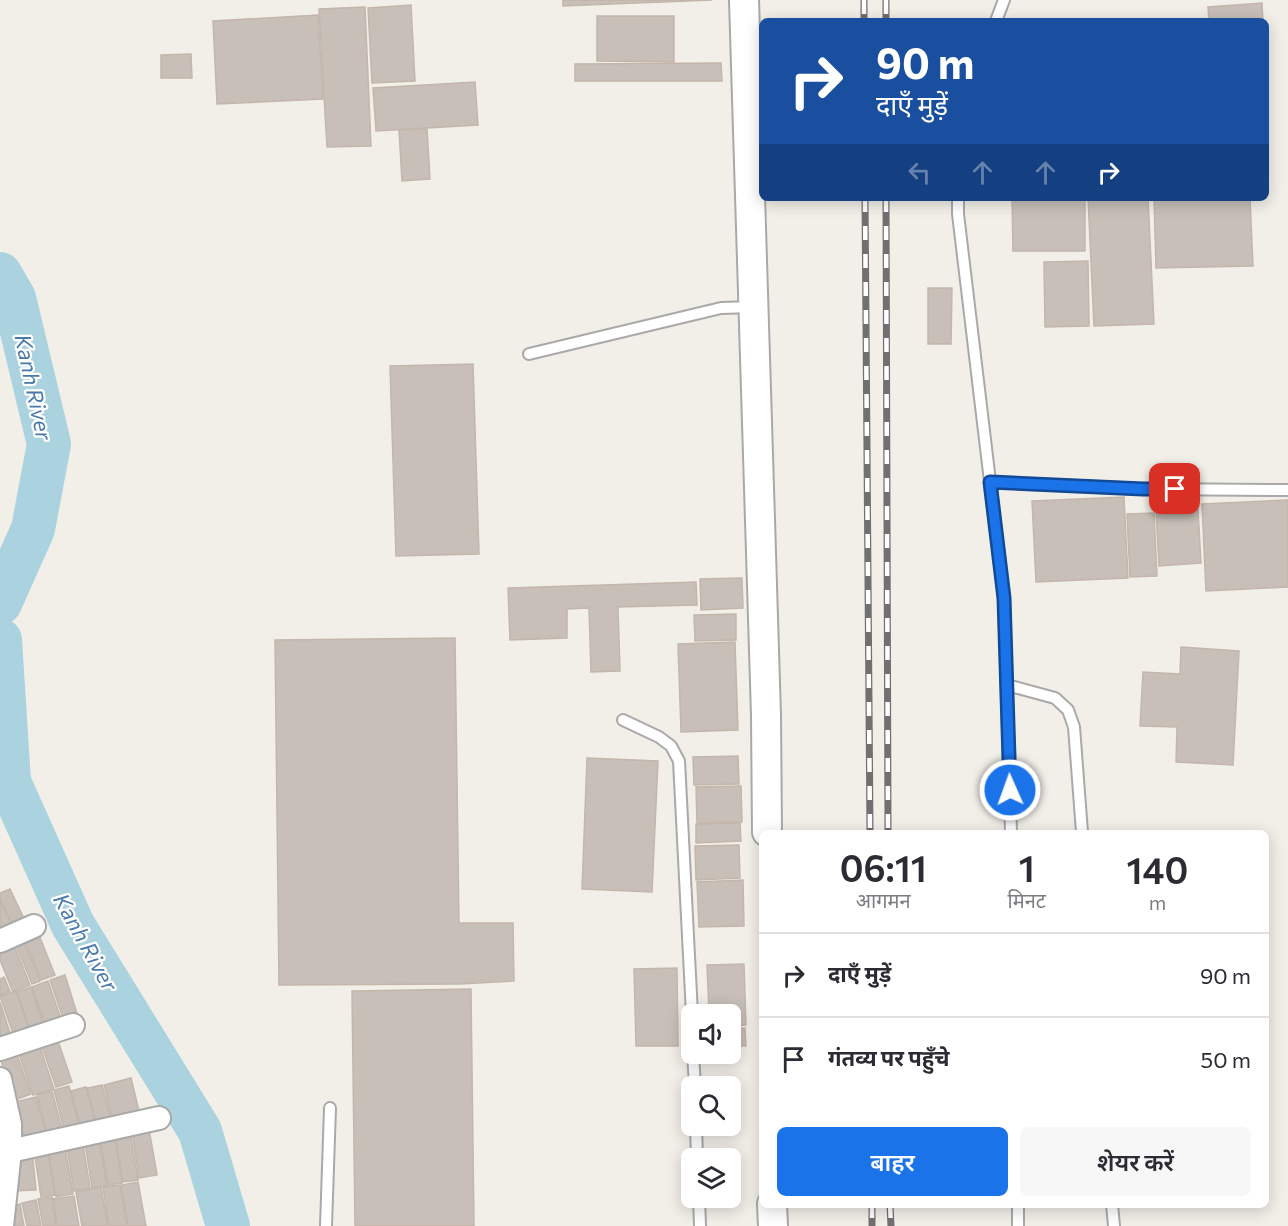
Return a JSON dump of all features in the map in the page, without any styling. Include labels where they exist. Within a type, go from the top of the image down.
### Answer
[{"type":"street","points":[[744,0],[765,703],[766,830]]},
{"type":"street","points":[[0,941],[34,926]]},
{"type":"street","points":[[0,1049],[73,1025]]},
{"type":"street","points":[[0,1079],[10,1124],[10,1150],[2,1226]]},
{"type":"street","points":[[10,1150],[159,1118]]},
{"type":"street","points":[[772,1208],[773,1226]]},
{"type":"lane","points":[[997,18],[1004,0]]},
{"type":"lane","points":[[958,201],[1004,598],[1011,830]]},
{"type":"lane","points":[[529,354],[721,308],[752,307]]},
{"type":"lane","points":[[990,482],[1143,489],[1288,489]]},
{"type":"lane","points":[[1006,685],[1055,699],[1068,710],[1074,727],[1082,830]]},
{"type":"lane","points":[[623,720],[659,737],[671,746],[679,761],[691,1004]]},
{"type":"lane","points":[[326,1226],[330,1108]]},
{"type":"lane","points":[[699,1208],[700,1226]]},
{"type":"lane","points":[[1018,1208],[1018,1226]]},
{"type":"lane","points":[[1112,1208],[1114,1226]]},
{"type":"building","points":[[563,0],[712,0],[563,6]]},
{"type":"building","points":[[1262,3],[1263,18],[1209,18],[1208,7]]},
{"type":"building","points":[[411,5],[415,81],[372,83],[368,8]]},
{"type":"building","points":[[365,7],[371,146],[327,147],[319,9]]},
{"type":"building","points":[[318,15],[323,99],[217,104],[213,21]]},
{"type":"building","points":[[597,16],[674,16],[674,62],[597,61]]},
{"type":"building","points":[[191,54],[192,78],[161,78],[161,55]]},
{"type":"building","points":[[721,63],[722,81],[575,81],[575,64]]},
{"type":"building","points":[[475,82],[478,125],[376,131],[373,88]]},
{"type":"building","points":[[427,129],[430,179],[402,181],[399,130]]},
{"type":"building","points":[[1012,201],[1085,201],[1085,251],[1013,251]]},
{"type":"building","points":[[1088,201],[1148,201],[1154,324],[1094,326]]},
{"type":"building","points":[[1154,201],[1250,201],[1253,266],[1156,268]]},
{"type":"building","points":[[1088,261],[1089,326],[1045,327],[1044,262]]},
{"type":"building","points":[[928,288],[952,288],[951,344],[928,344]]},
{"type":"building","points":[[473,364],[479,554],[396,556],[390,366]]},
{"type":"building","points":[[1197,492],[1201,563],[1159,566],[1155,494]]},
{"type":"building","points":[[1124,497],[1128,578],[1036,582],[1032,501]]},
{"type":"building","points":[[1288,500],[1288,587],[1206,591],[1202,504]]},
{"type":"building","points":[[1154,513],[1157,576],[1130,577],[1127,514]]},
{"type":"building","points":[[742,578],[743,608],[701,610],[700,579]]},
{"type":"building","points":[[696,582],[697,605],[618,607],[620,671],[591,672],[589,608],[567,609],[567,638],[510,640],[508,588]]},
{"type":"building","points":[[736,614],[736,640],[695,641],[694,615]]},
{"type":"building","points":[[455,638],[459,923],[513,923],[514,981],[460,984],[279,985],[275,640]]},
{"type":"building","points":[[735,642],[738,730],[681,732],[678,644]]},
{"type":"building","points":[[1181,647],[1239,651],[1233,765],[1176,762],[1177,727],[1140,726],[1143,672],[1180,674]]},
{"type":"building","points":[[738,756],[739,784],[694,785],[693,757]]},
{"type":"building","points":[[587,758],[658,761],[652,892],[582,889]]},
{"type":"building","points":[[741,786],[742,822],[697,823],[696,787]]},
{"type":"building","points":[[740,823],[741,841],[696,843],[696,824]]},
{"type":"building","points":[[739,845],[740,878],[696,880],[695,846]]},
{"type":"building","points":[[743,880],[744,926],[699,927],[697,882]]},
{"type":"building","points":[[10,889],[27,925],[16,931],[0,900],[0,893]]},
{"type":"building","points":[[0,901],[15,931],[0,931]]},
{"type":"building","points":[[37,930],[55,975],[41,980],[23,935]]},
{"type":"building","points":[[21,934],[40,981],[32,984],[13,937]]},
{"type":"building","points":[[12,939],[30,985],[13,992],[0,960],[0,944]]},
{"type":"building","points":[[744,964],[746,1025],[741,1025],[741,1004],[709,1004],[707,965]]},
{"type":"building","points":[[677,968],[678,1046],[636,1046],[634,969]]},
{"type":"building","points":[[65,975],[79,1020],[65,1024],[50,980]]},
{"type":"building","points":[[4,977],[10,991],[0,995],[0,979]]},
{"type":"building","points":[[48,981],[63,1025],[47,1031],[32,987]]},
{"type":"building","points":[[31,987],[44,1026],[30,1031],[17,992]]},
{"type":"building","points":[[471,989],[474,1226],[355,1226],[352,991]]},
{"type":"building","points":[[16,991],[29,1030],[14,1036],[0,996]]},
{"type":"building","points":[[0,1002],[11,1036],[0,1039]]},
{"type":"building","points":[[741,1028],[745,1028],[746,1046],[741,1046]]},
{"type":"building","points":[[56,1035],[72,1082],[56,1087],[40,1041]]},
{"type":"building","points":[[38,1041],[54,1089],[33,1095],[17,1048]]},
{"type":"building","points":[[15,1049],[31,1094],[15,1100],[0,1058]]},
{"type":"building","points":[[131,1078],[141,1119],[114,1126],[104,1085]]},
{"type":"building","points":[[102,1085],[112,1123],[97,1127],[87,1088]]},
{"type":"building","points":[[69,1086],[81,1133],[66,1137],[54,1090]]},
{"type":"building","points":[[86,1087],[96,1125],[81,1128],[71,1091]]},
{"type":"building","points":[[52,1091],[63,1133],[48,1137],[37,1095]]},
{"type":"building","points":[[36,1097],[48,1141],[26,1146],[15,1102]]},
{"type":"building","points":[[149,1129],[157,1175],[139,1178],[132,1132]]},
{"type":"building","points":[[114,1132],[122,1183],[108,1185],[99,1134]]},
{"type":"building","points":[[130,1132],[138,1180],[123,1182],[115,1134]]},
{"type":"building","points":[[98,1133],[107,1186],[92,1188],[84,1136]]},
{"type":"building","points":[[82,1138],[90,1188],[74,1191],[66,1140]]},
{"type":"building","points":[[64,1141],[73,1194],[56,1197],[47,1144]]},
{"type":"building","points":[[47,1148],[55,1195],[41,1197],[34,1150]]},
{"type":"building","points":[[32,1150],[36,1190],[11,1191],[14,1153]]},
{"type":"building","points":[[138,1182],[146,1226],[128,1226],[121,1185]]},
{"type":"building","points":[[120,1185],[127,1226],[109,1226],[103,1187]]},
{"type":"building","points":[[101,1187],[108,1226],[82,1226],[76,1192]]},
{"type":"building","points":[[74,1196],[79,1226],[57,1226],[53,1199]]},
{"type":"building","points":[[52,1197],[56,1226],[43,1226],[38,1199]]},
{"type":"building","points":[[36,1200],[41,1226],[27,1226],[22,1203]]},
{"type":"building","points":[[20,1204],[24,1226],[10,1226],[7,1208]]},
{"type":"waterway","name":"Kanh River","points":[[0,274],[14,298],[49,444],[33,529],[0,603]]},
{"type":"waterway","name":"Kanh River","points":[[0,640],[9,782],[73,925],[200,1131],[228,1226]]},
{"type":"railway","points":[[864,0],[864,18]]},
{"type":"railway","points":[[886,0],[886,18]]},
{"type":"railway","points":[[865,201],[870,830]]},
{"type":"railway","points":[[886,201],[888,830]]},
{"type":"railway","points":[[872,1208],[872,1226]]},
{"type":"railway","points":[[890,1208],[891,1226]]},
{"type":"route","points":[[1010,790],[1004,598],[990,482],[1175,489]]}]
